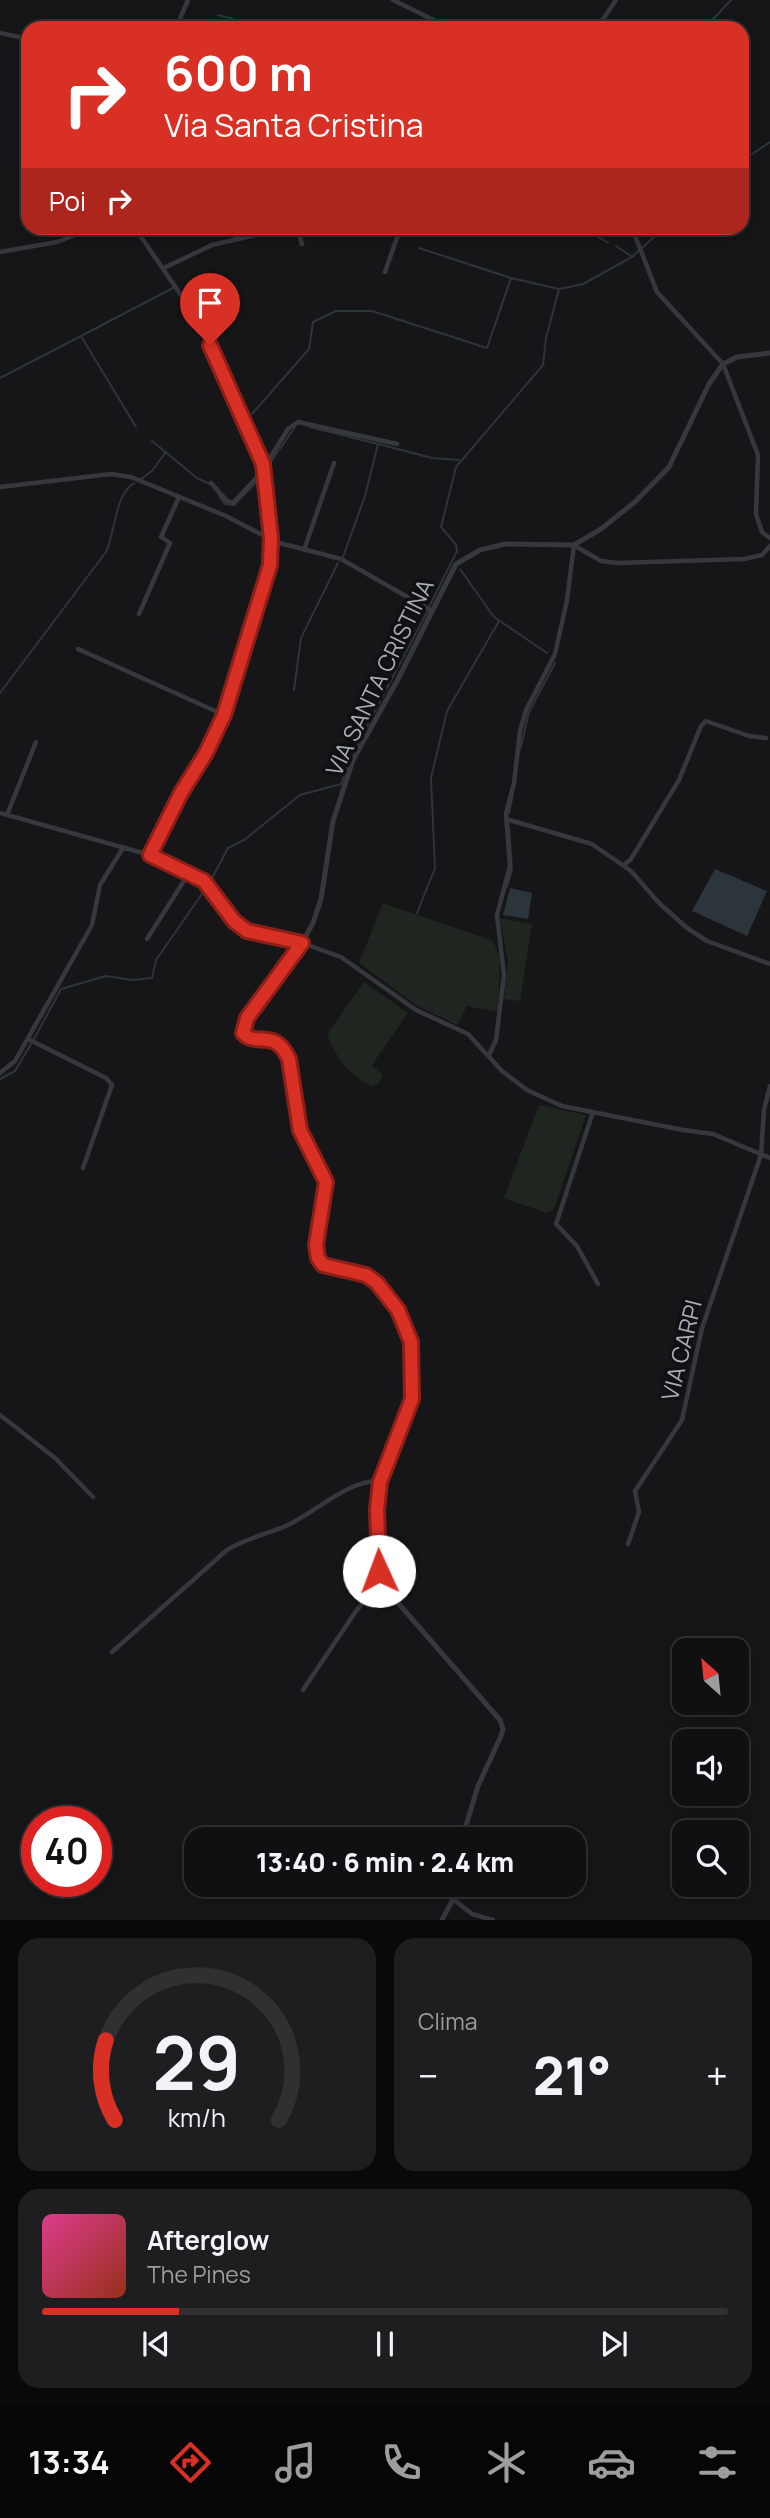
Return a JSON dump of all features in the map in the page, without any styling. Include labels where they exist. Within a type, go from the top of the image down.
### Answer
[{"type":"street","points":[[179,21],[188,0]]},
{"type":"street","points":[[393,0],[434,21]]},
{"type":"street","points":[[602,21],[616,0]]},
{"type":"street","points":[[0,33],[21,38]]},
{"type":"street","points":[[0,252],[57,242],[75,235]]},
{"type":"street","points":[[140,235],[200,323],[264,468],[271,538],[269,572],[224,715],[150,855]]},
{"type":"street","points":[[235,235],[236,239]]},
{"type":"street","points":[[164,268],[212,245],[255,235]]},
{"type":"street","points":[[299,235],[302,244]]},
{"type":"street","points":[[386,272],[398,235]]},
{"type":"street","points":[[635,235],[657,292],[723,365],[758,455],[756,514],[762,532],[770,538]]},
{"type":"street","points":[[489,1055],[496,1040],[504,975],[497,915],[510,866],[506,819],[520,732],[526,710],[555,654],[567,600],[574,545],[616,518],[669,467],[709,384],[723,365],[737,356],[770,353]]},
{"type":"street","points":[[211,483],[227,501],[233,503],[248,490],[288,429],[298,422],[397,444]]},
{"type":"street","points":[[304,550],[334,463]]},
{"type":"street","points":[[0,486],[111,474],[131,477],[226,516],[271,538],[341,559],[432,611]]},
{"type":"street","points":[[139,614],[170,544],[161,537],[179,497]]},
{"type":"street","name":"VIA SANTA CRISTINA","points":[[381,1581],[377,1510],[381,1480],[412,1399],[412,1361],[407,1326],[377,1283],[366,1275],[323,1265],[318,1258],[316,1245],[326,1182],[300,1130],[289,1059],[284,1048],[277,1042],[248,1038],[243,1033],[247,1018],[302,943],[321,899],[333,821],[353,760],[456,564],[480,550],[505,544],[574,545],[601,561],[617,563],[744,559],[762,555],[770,547]]},
{"type":"street","points":[[78,649],[224,715]]},
{"type":"street","points":[[624,865],[631,859],[678,780],[701,726],[706,721],[749,736],[766,738]]},
{"type":"street","points":[[7,815],[36,742]]},
{"type":"street","points":[[0,813],[150,855],[189,873],[204,881],[234,921],[247,931],[302,943],[341,957],[416,1010],[468,1034],[502,1071],[527,1090],[562,1106],[702,1131],[770,1158]]},
{"type":"street","points":[[506,819],[592,844],[624,865],[659,903],[697,934],[708,941],[770,964]]},
{"type":"street","points":[[0,1073],[15,1061],[92,925],[100,885],[122,848]]},
{"type":"street","points":[[148,939],[189,873]]},
{"type":"street","points":[[28,1039],[106,1078],[112,1085],[83,1168]]},
{"type":"street","name":"VIA CARPI","points":[[628,1544],[639,1512],[635,1491],[682,1420],[702,1328],[761,1156],[764,1110],[770,1086]]},
{"type":"street","points":[[593,1112],[556,1224],[577,1246],[598,1284]]},
{"type":"street","points":[[0,1415],[55,1458],[93,1497]]},
{"type":"street","points":[[112,1652],[227,1550],[293,1522],[362,1481],[381,1480]]},
{"type":"street","points":[[303,1690],[356,1611],[381,1581],[500,1720],[503,1729],[501,1736],[478,1786],[466,1827]]},
{"type":"street","points":[[442,1920],[453,1899],[474,1917],[493,1920]]},
{"type":"shaded area","points":[[715,869],[767,891],[747,936],[692,911]]},
{"type":"shaded area","points":[[510,888],[532,893],[528,919],[503,915]]},
{"type":"shaded area","points":[[383,903],[493,941],[500,957],[498,1012],[467,1006],[457,1025],[416,1005],[359,963]]},
{"type":"shaded area","points":[[500,918],[532,924],[520,1001],[504,999],[508,962]]},
{"type":"shaded area","points":[[364,982],[408,1013],[372,1065],[383,1076],[378,1084],[372,1086],[344,1065],[327,1034]]},
{"type":"shaded area","points":[[539,1105],[586,1115],[554,1209],[547,1213],[504,1198]]},
{"type":"waterway","points":[[710,21],[731,0]]},
{"type":"waterway","points":[[218,15],[236,21]]},
{"type":"waterway","points":[[749,156],[770,142]]},
{"type":"waterway","points":[[595,235],[608,243]]},
{"type":"waterway","points":[[429,607],[457,551],[456,545],[441,527],[456,467],[543,365],[546,338],[559,289],[583,284],[632,257],[656,235]]},
{"type":"waterway","points":[[616,246],[631,256]]},
{"type":"waterway","points":[[419,248],[511,278]]},
{"type":"waterway","points":[[252,414],[309,349],[313,322],[336,311],[372,311],[487,348],[511,278],[559,289]]},
{"type":"waterway","points":[[81,336],[173,288]]},
{"type":"waterway","points":[[0,378],[81,336],[136,427]]},
{"type":"waterway","points":[[268,466],[295,427]]},
{"type":"waterway","points":[[310,427],[378,444]]},
{"type":"waterway","points":[[152,441],[197,478],[210,484]]},
{"type":"waterway","points":[[343,557],[365,496],[378,444],[432,458],[459,460]]},
{"type":"waterway","points":[[141,479],[152,471],[165,453]]},
{"type":"waterway","points":[[218,494],[225,504],[234,505],[263,475]]},
{"type":"waterway","points":[[0,693],[106,552],[119,505],[127,489],[134,483]]},
{"type":"waterway","points":[[294,690],[301,638],[338,563]]},
{"type":"waterway","points":[[460,569],[494,617],[547,653]]},
{"type":"waterway","points":[[354,751],[427,612]]},
{"type":"waterway","points":[[417,913],[435,868],[431,778],[447,711],[499,621]]},
{"type":"waterway","points":[[520,750],[529,712],[555,663]]},
{"type":"waterway","points":[[211,880],[228,848],[244,840],[300,795],[341,784],[349,763]]},
{"type":"waterway","points":[[509,813],[513,794]]},
{"type":"waterway","points":[[507,887],[512,869],[509,827]]},
{"type":"waterway","points":[[34,1039],[61,989],[106,976],[132,980],[152,978],[156,960],[206,888]]},
{"type":"waterway","points":[[0,1079],[15,1071],[31,1044]]},
{"type":"route","points":[[210,345],[263,464],[271,538],[270,565],[224,715],[150,855],[204,881],[234,921],[247,931],[302,943],[247,1018],[243,1033],[248,1038],[277,1042],[284,1048],[289,1059],[300,1130],[326,1182],[316,1245],[318,1258],[323,1265],[358,1272],[377,1283],[407,1326],[411,1342],[412,1399],[380,1482],[377,1510],[379,1571]]}]
